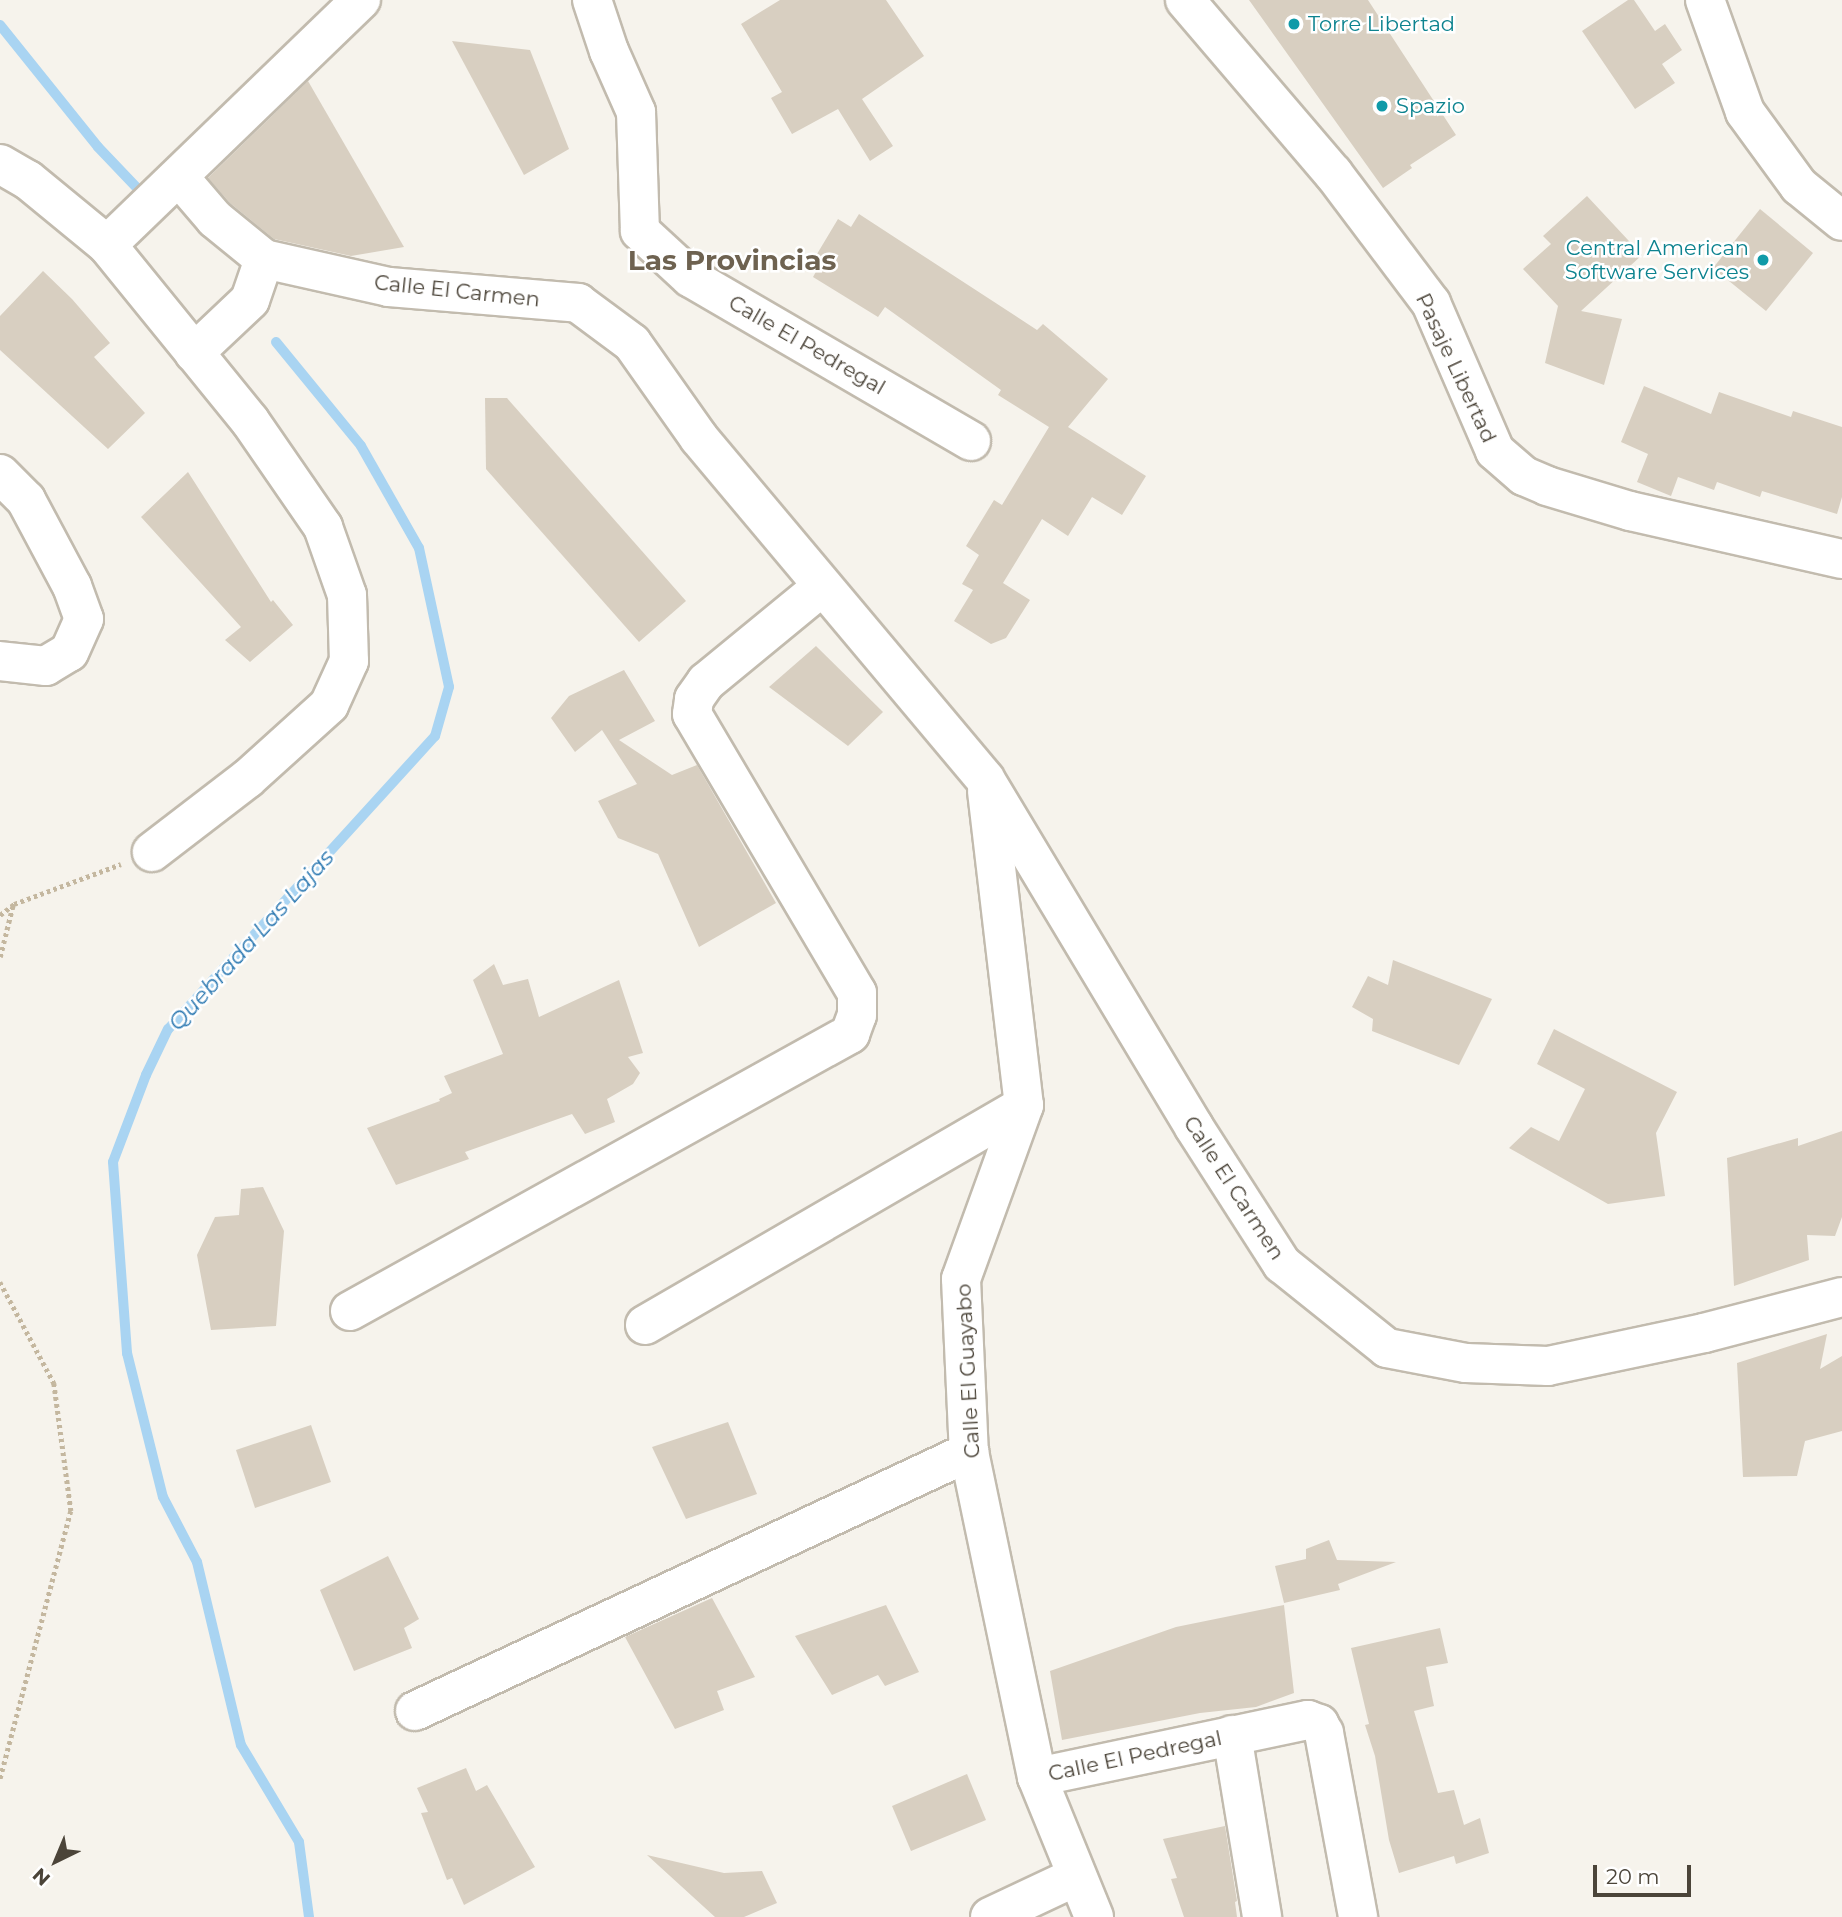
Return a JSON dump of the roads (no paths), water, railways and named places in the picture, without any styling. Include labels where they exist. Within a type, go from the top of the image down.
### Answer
[{"type":"street","points":[[107,245],[362,0]]},
{"type":"street","name":"Calle El Pedregal","points":[[592,0],[609,51],[636,112],[640,231],[691,278],[971,441]]},
{"type":"street","name":"Pasaje Libertad","points":[[1185,0],[1333,173],[1431,303],[1494,451],[1524,476],[1547,486],[1630,511],[1842,559]]},
{"type":"street","points":[[1705,0],[1745,111],[1799,186],[1842,221]]},
{"type":"street","points":[[0,164],[28,180],[107,245],[250,421],[323,527],[347,596],[349,661],[330,705],[247,779],[152,852]]},
{"type":"street","name":"Calle El Carmen","points":[[178,177],[215,219],[264,259],[389,287],[578,303],[632,343],[699,438],[823,586]]},
{"type":"street","points":[[194,353],[250,300],[264,259]]},
{"type":"street","points":[[0,474],[26,500],[72,586],[84,619],[69,652],[46,666],[0,661]]},
{"type":"street","points":[[350,1311],[850,1034],[858,1015],[857,993],[692,714],[694,699],[706,682],[823,586],[985,779]]},
{"type":"street","name":"Calle El Carmen","points":[[985,779],[1194,1127],[1282,1264],[1387,1348],[1466,1363],[1548,1366],[1704,1333],[1842,1297]]},
{"type":"street","name":"Calle El Guayabo","points":[[985,779],[1024,1105],[961,1279],[969,1452],[1037,1777],[1075,1877],[1094,1917]]},
{"type":"street","points":[[645,1325],[1024,1105]]},
{"type":"street","points":[[415,1711],[969,1452]]},
{"type":"street","name":"Calle El Pedregal","points":[[1037,1777],[1308,1720],[1319,1724],[1324,1733],[1358,1917]]},
{"type":"street","name":"Calle El Pedregal","points":[[1232,1735],[1262,1917]]},
{"type":"street","points":[[990,1917],[1075,1877]]},
{"type":"waterway","name":"Quebrada Las Lajas","points":[[0,25],[98,147],[137,188]]},
{"type":"waterway","name":"Quebrada Las Lajas","points":[[276,342],[361,446],[419,548],[449,687],[435,736],[168,1029],[146,1075],[113,1162],[127,1353],[163,1497],[197,1562],[241,1745],[299,1842],[309,1917]]},
{"type":"place","name":"Torre Libertad","points":[[1294,24]]},
{"type":"place","name":"Spazio","points":[[1382,106]]},
{"type":"place","name":"Central American Software Services","points":[[1763,260]]},
{"type":"district","name":"Las Provincias","points":[[732,260]]}]
